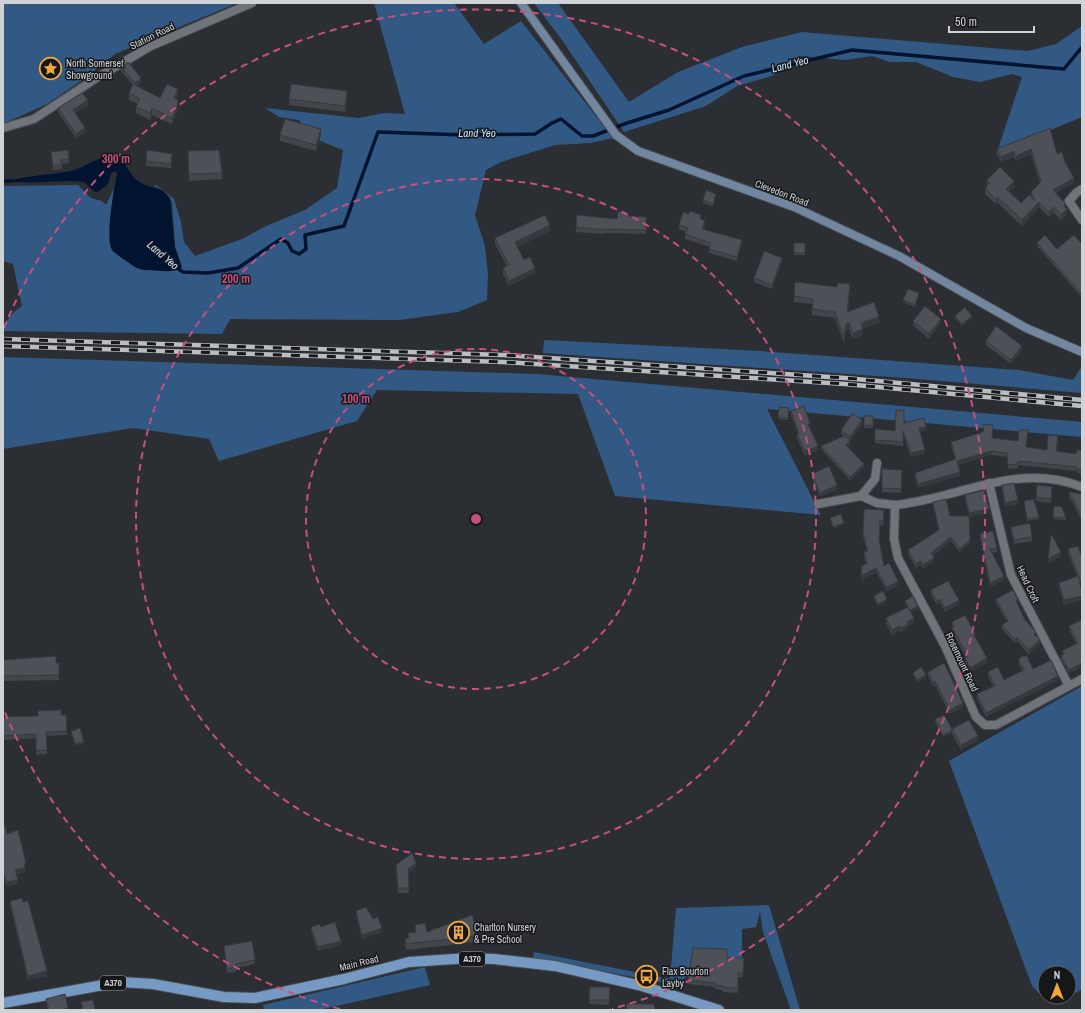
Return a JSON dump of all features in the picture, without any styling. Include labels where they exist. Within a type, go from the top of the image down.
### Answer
[{"type":"main road","name":"Clevedon Road","points":[[521,3],[616,135],[638,151],[801,210],[899,256],[1026,328],[1082,352]]},
{"type":"main road","name":"Main Road","points":[[4,1001],[120,982],[153,984],[224,997],[254,998],[344,979],[410,962],[469,958],[494,959],[555,966],[642,986],[719,1010]]},
{"type":"street","name":"Station Road","points":[[3,128],[34,119],[98,77],[151,46],[252,3]]},
{"type":"street","points":[[1082,189],[1069,201],[1082,220]]},
{"type":"street","points":[[861,496],[875,479],[877,464]]},
{"type":"street","points":[[818,504],[861,496],[877,503],[895,505],[915,503],[990,483],[1017,478],[1067,483],[1082,487]]},
{"type":"street","name":"Head Croft","points":[[990,483],[1011,575],[1069,686]]},
{"type":"street","name":"Rosemount Road","points":[[895,505],[894,539],[898,558],[945,646],[976,717],[985,725],[996,725],[1082,679]]},
{"type":"shaded area","name":"North Somerset Showground","points":[[3,3],[237,3],[115,54],[88,76],[47,104],[3,124]]},
{"type":"shaded area","points":[[374,3],[454,3],[484,44],[521,21],[613,138],[591,143],[555,145],[501,162],[486,170],[475,215],[485,246],[488,274],[487,300],[458,312],[400,320],[230,319],[222,334],[3,331],[5,324],[10,317],[22,306],[13,264],[3,261],[3,186],[78,185],[91,198],[102,201],[106,205],[114,188],[110,227],[112,249],[135,267],[143,270],[164,271],[180,263],[175,247],[172,202],[164,192],[174,199],[181,222],[184,242],[195,256],[242,239],[266,226],[305,210],[337,188],[343,150],[313,138],[299,120],[279,117],[265,108],[359,118],[384,113],[405,114]]},
{"type":"shaded area","points":[[534,3],[558,3],[629,102],[678,72],[742,47],[802,32],[1028,51],[1056,44],[1082,26],[1082,117],[997,152],[1022,77],[1012,74],[980,82],[953,77],[916,62],[890,62],[872,56],[845,60],[801,56],[772,76],[737,86],[706,106],[624,132],[562,40]]},
{"type":"shaded area","points":[[544,340],[760,351],[1019,370],[1073,380],[1082,366],[1082,393],[906,378],[543,353]]},
{"type":"shaded area","points":[[3,357],[537,374],[1082,422],[1082,437],[767,409],[821,515],[615,496],[578,394],[377,390],[357,421],[219,461],[209,439],[133,428],[3,449]]},
{"type":"shaded area","points":[[1082,686],[1082,990],[1077,992],[1077,965],[1037,965],[1037,991],[1032,986],[949,761]]},
{"type":"shaded area","points":[[769,905],[800,1010],[791,1010],[763,932],[760,912],[756,927],[742,929],[742,962],[727,962],[727,953],[689,973],[679,985],[533,959],[534,952],[670,979],[676,908]]},
{"type":"shaded area","points":[[425,967],[430,985],[319,1010],[264,1010],[263,1005]]},
{"type":"water","points":[[102,158],[115,158],[122,160],[136,180],[147,186],[160,189],[170,198],[175,247],[182,267],[168,271],[141,269],[137,268],[112,250],[109,235],[112,201],[117,174],[116,171],[111,173],[108,184],[98,192],[95,192],[84,182],[9,181],[24,177],[71,171]]},
{"type":"building","points":[[128,62],[141,78],[135,83],[121,67]]},
{"type":"building","points":[[133,84],[160,98],[167,84],[178,89],[174,98],[178,100],[177,107],[172,118],[152,108],[150,113],[136,107],[140,99],[129,93]]},
{"type":"building","points":[[291,84],[347,91],[345,106],[289,99]]},
{"type":"building","points":[[82,93],[88,100],[73,110],[85,128],[76,134],[58,108]]},
{"type":"building","points":[[285,119],[321,129],[316,145],[280,135]]},
{"type":"building","points":[[1050,128],[1057,154],[1062,152],[1065,162],[1074,178],[1053,190],[1066,204],[1064,206],[1067,209],[1061,215],[1054,207],[1049,212],[1039,202],[1022,220],[998,197],[996,199],[985,188],[990,183],[987,180],[1000,167],[1014,181],[1006,189],[1021,203],[1029,195],[1035,201],[1031,192],[1041,182],[1031,149],[1016,156],[1014,151],[1001,157],[997,149]]},
{"type":"building","points":[[68,150],[69,159],[61,160],[62,164],[53,166],[51,152]]},
{"type":"building","points":[[147,150],[172,154],[171,164],[146,161]]},
{"type":"building","points":[[219,150],[222,173],[189,174],[188,151]]},
{"type":"building","points":[[706,190],[716,194],[713,204],[703,200]]},
{"type":"building","points":[[690,211],[701,215],[700,218],[705,221],[702,229],[742,240],[737,257],[709,249],[711,243],[685,234],[688,228],[679,225],[683,212],[689,214]]},
{"type":"building","points":[[618,212],[627,212],[627,216],[646,217],[646,230],[604,230],[576,227],[577,215],[617,219]]},
{"type":"building","points":[[545,215],[550,225],[515,242],[524,260],[530,257],[535,268],[509,281],[503,268],[509,265],[495,238]]},
{"type":"building","points":[[1045,235],[1057,249],[1074,235],[1082,244],[1082,295],[1037,243]]},
{"type":"building","points":[[794,243],[805,243],[805,253],[794,253]]},
{"type":"building","points":[[764,251],[782,258],[772,285],[754,278]]},
{"type":"building","points":[[795,282],[837,287],[838,283],[850,284],[847,312],[874,302],[879,317],[861,323],[863,329],[853,333],[849,323],[846,324],[844,337],[835,312],[812,309],[813,299],[794,296]]},
{"type":"building","points":[[908,289],[919,293],[915,305],[903,300]]},
{"type":"building","points":[[925,306],[941,319],[929,334],[913,321]]},
{"type":"building","points":[[965,307],[972,316],[962,324],[955,316]]},
{"type":"building","points":[[996,326],[1022,346],[1011,360],[986,341]]},
{"type":"building","points":[[804,406],[810,423],[808,424],[818,446],[805,451],[797,434],[799,433],[791,411]]},
{"type":"building","points":[[779,407],[789,408],[788,418],[778,417]]},
{"type":"building","points":[[896,410],[904,410],[904,423],[924,418],[926,427],[919,428],[925,450],[911,453],[903,431],[903,442],[875,440],[875,429],[895,431]]},
{"type":"building","points":[[853,413],[862,420],[850,437],[841,430]]},
{"type":"building","points":[[864,416],[873,416],[873,426],[864,425]]},
{"type":"building","points":[[984,424],[993,425],[992,438],[1018,441],[1019,430],[1028,430],[1026,447],[1047,450],[1048,435],[1058,436],[1056,451],[1076,454],[1077,450],[1082,451],[1082,470],[1077,469],[1077,467],[1018,461],[1018,464],[1008,465],[1007,453],[991,451],[957,461],[960,472],[918,484],[915,473],[956,459],[951,442],[983,432]]},
{"type":"building","points":[[844,436],[850,440],[846,445],[864,464],[850,477],[821,446]]},
{"type":"building","points":[[829,466],[837,485],[820,493],[812,474]]},
{"type":"building","points":[[882,469],[902,470],[901,489],[882,488]]},
{"type":"building","points":[[1014,483],[1018,500],[1005,503],[1002,485]]},
{"type":"building","points":[[1037,485],[1052,487],[1051,499],[1036,497]]},
{"type":"building","points":[[984,490],[989,509],[969,513],[965,495]]},
{"type":"building","points":[[1069,492],[1082,494],[1082,517]]},
{"type":"building","points":[[946,499],[950,516],[969,516],[970,540],[960,549],[951,537],[931,553],[934,558],[923,565],[921,561],[916,564],[908,550],[939,530],[933,502]]},
{"type":"building","points":[[1034,499],[1039,517],[1027,519],[1024,501]]},
{"type":"building","points":[[1054,506],[1062,507],[1066,518],[1053,517]]},
{"type":"building","points":[[864,509],[884,510],[883,521],[880,521],[879,539],[884,566],[889,563],[898,581],[887,587],[876,568],[861,576],[862,566],[867,563],[864,552],[868,551],[863,533]]},
{"type":"building","points":[[841,514],[844,523],[833,527],[830,518]]},
{"type":"building","points":[[1030,523],[1032,537],[1014,540],[1011,527]]},
{"type":"building","points":[[993,531],[997,548],[990,549],[1004,576],[990,583],[980,534]]},
{"type":"building","points":[[1051,534],[1061,552],[1048,559]]},
{"type":"building","points":[[1078,546],[1082,558],[1082,579],[1080,579],[1068,549]]},
{"type":"building","points":[[1078,576],[1082,596],[1064,600],[1059,583]]},
{"type":"building","points":[[948,581],[959,600],[945,608],[940,599],[937,601],[931,590]]},
{"type":"building","points":[[1013,590],[1018,600],[1016,601],[1025,620],[1036,632],[1034,634],[1040,640],[1029,650],[1017,637],[1015,639],[1002,625],[1008,621],[996,599]]},
{"type":"building","points":[[883,591],[887,599],[878,604],[874,596]]},
{"type":"building","points":[[913,596],[918,606],[910,610],[905,601]]},
{"type":"building","points":[[908,607],[914,618],[901,628],[900,626],[892,630],[886,618]]},
{"type":"building","points":[[965,615],[987,658],[970,668],[965,658],[968,656],[952,628],[954,627],[952,622]]},
{"type":"building","points":[[1082,620],[1082,663],[1069,670],[1061,656],[1064,654],[1062,651],[1078,643],[1069,626]]},
{"type":"building","points":[[56,656],[56,663],[59,663],[59,675],[3,676],[3,660]]},
{"type":"building","points":[[1027,656],[1033,669],[1051,660],[1058,676],[986,713],[977,694],[995,686],[988,672],[998,667],[1004,680],[1024,670],[1019,661],[1019,658]]},
{"type":"building","points":[[944,663],[963,703],[950,710],[935,681],[933,682],[928,672]]},
{"type":"building","points":[[921,667],[926,675],[917,680],[913,673]]},
{"type":"building","points":[[61,710],[61,715],[66,715],[67,731],[46,732],[47,750],[36,751],[36,734],[3,736],[3,717],[38,716],[38,711]]},
{"type":"building","points":[[944,715],[952,731],[943,735],[935,719]]},
{"type":"building","points":[[969,720],[978,736],[961,745],[952,729]]},
{"type":"building","points":[[80,728],[84,742],[75,744],[71,731]]},
{"type":"building","points":[[3,817],[7,834],[18,830],[26,863],[24,864],[25,868],[15,870],[18,880],[7,882],[3,871]]},
{"type":"building","points":[[412,853],[416,863],[408,869],[409,888],[398,888],[396,865]]},
{"type":"building","points":[[22,898],[23,902],[28,901],[47,971],[28,976],[10,901]]},
{"type":"building","points":[[366,907],[373,919],[378,917],[382,928],[362,935],[356,911]]},
{"type":"building","points":[[472,915],[475,924],[475,936],[407,944],[405,939],[409,938],[408,933],[416,932],[415,925],[425,923],[427,932]]},
{"type":"building","points":[[335,922],[341,941],[318,947],[311,927],[320,924],[321,927]]},
{"type":"building","points":[[252,941],[255,960],[235,964],[236,967],[227,969],[224,946]]},
{"type":"building","points":[[693,948],[727,949],[727,958],[744,958],[743,973],[738,973],[738,988],[723,987],[715,985],[715,983],[688,980]]},
{"type":"building","points":[[590,987],[610,987],[609,1000],[589,1000]]},
{"type":"building","points":[[65,994],[68,1008],[64,1010],[49,1010],[46,999]]},
{"type":"building","points":[[93,1000],[95,1010],[83,1010],[81,1002]]},
{"type":"building","points":[[626,1004],[654,1004],[655,1010],[627,1010]]},
{"type":"waterway","name":"Land Yeo","points":[[176,267],[183,272],[208,273],[238,268],[281,239],[288,243],[292,251],[299,254],[306,249],[305,235],[344,226],[378,132],[465,135],[535,134],[561,119],[582,136],[593,136],[627,123],[669,110],[744,76],[852,50],[1064,69],[1082,47]]},
{"type":"waterway","name":"Land Yeo","points":[[3,181],[12,181]]},
{"type":"railway","points":[[3,339],[503,355],[845,378],[1082,400]]},
{"type":"railway","points":[[3,346],[503,362],[845,384],[1082,406]]},
{"type":"place","name":"North Somerset Showground","points":[[50,69]]},
{"type":"place","name":"Charlton Nursery & Pre School","points":[[458,933]]},
{"type":"place","name":"Flax Bourton Layby","points":[[646,977]]}]
